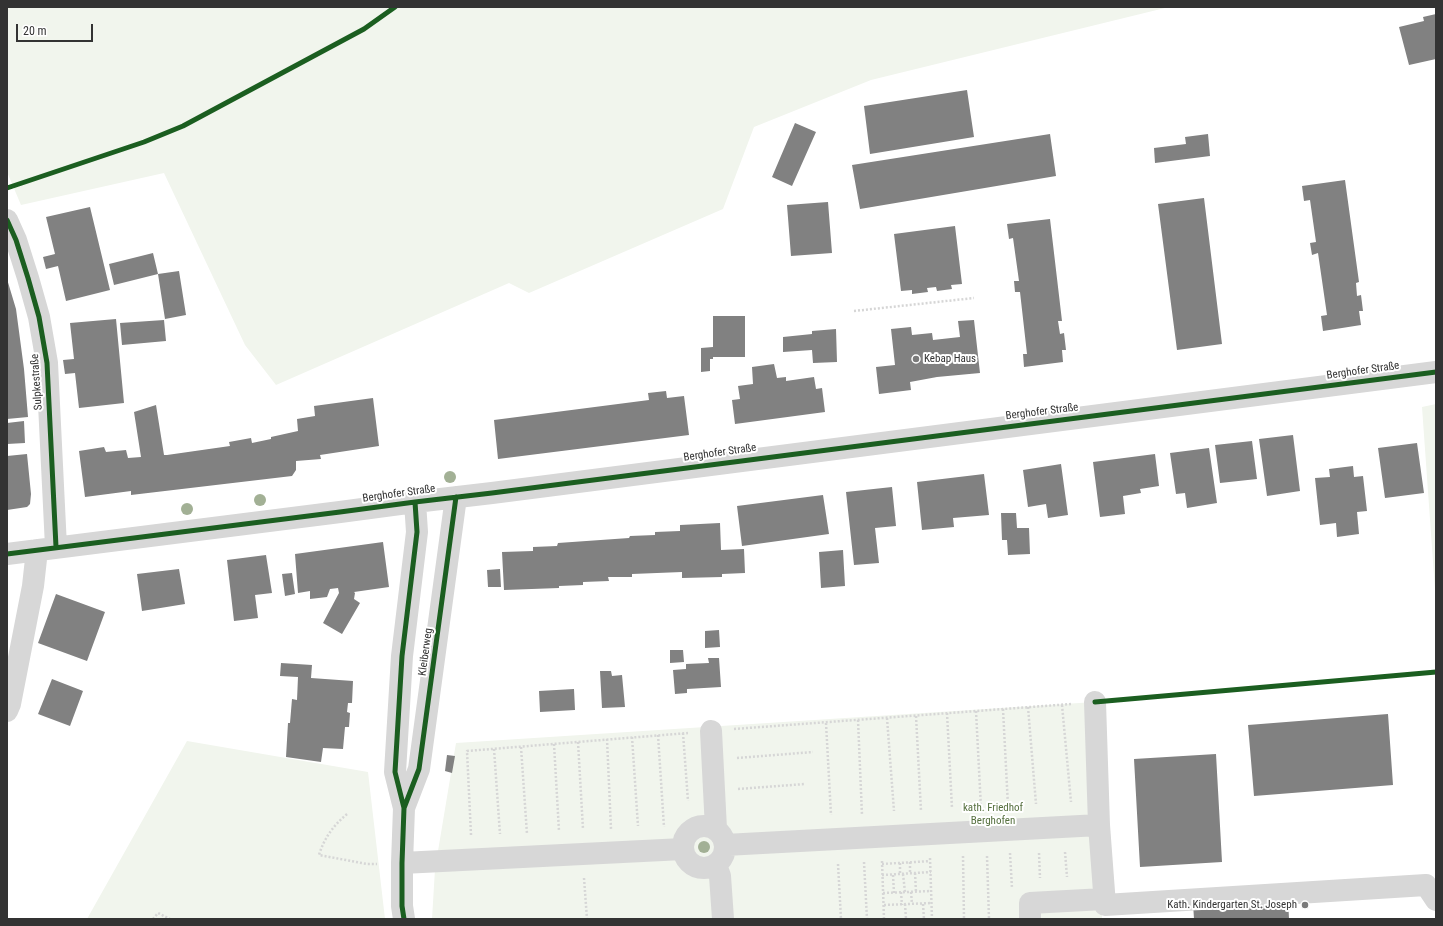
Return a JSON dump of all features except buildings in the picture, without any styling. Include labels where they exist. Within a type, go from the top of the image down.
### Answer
[{"type":"street","name":"Sulpkestraße","points":[[7,220],[16,240],[32,291],[39,317],[47,363],[46,549],[33,586],[10,704],[7,711]]},
{"type":"street","name":"Berghofer Straße","points":[[7,554],[1436,372]]},
{"type":"street","name":"Kleiberweg","points":[[404,808],[419,770],[448,565],[456,496]]},
{"type":"street","name":"Kleiberweg","points":[[404,919],[402,906],[402,863],[404,808],[395,772],[402,656],[417,532],[415,502]]},
{"type":"street","points":[[1095,702],[1099,824],[1105,905],[1426,885],[1436,900]]},
{"type":"street","points":[[679,843],[684,855],[692,865],[704,868],[716,865],[723,856],[714,791],[711,731]]},
{"type":"street","points":[[402,863],[639,851],[679,843],[695,828],[705,825],[720,837],[834,839],[1099,824]]},
{"type":"street","points":[[716,865],[720,876],[723,919]]},
{"type":"street","points":[[1030,919],[1030,903],[1104,899]]},
{"type":"path","points":[[854,311],[974,298]]},
{"type":"path","points":[[1062,704],[1068,826],[1068,901]]},
{"type":"path","points":[[964,919],[971,832],[976,711]]},
{"type":"path","points":[[948,713],[989,919]]},
{"type":"path","points":[[916,716],[926,834],[931,872],[932,919]]},
{"type":"path","points":[[884,919],[882,864],[888,836],[887,718]]},
{"type":"path","points":[[826,723],[841,919]]},
{"type":"path","points":[[679,843],[683,733]]},
{"type":"path","points":[[658,735],[679,843]]},
{"type":"path","points":[[632,737],[639,851]]},
{"type":"path","points":[[606,739],[613,852]]},
{"type":"path","points":[[578,742],[587,919]]},
{"type":"path","points":[[554,744],[560,854]]},
{"type":"path","points":[[521,747],[528,856]]},
{"type":"path","points":[[494,749],[501,857]]},
{"type":"path","points":[[713,761],[813,752]]},
{"type":"path","points":[[714,791],[805,784]]},
{"type":"path","points":[[347,814],[336,824],[322,843],[319,855],[367,864],[402,863]]},
{"type":"path","points":[[882,864],[930,861]]},
{"type":"path","points":[[900,862],[905,892]]},
{"type":"path","points":[[910,862],[910,873]]},
{"type":"path","points":[[882,875],[931,872]]},
{"type":"path","points":[[915,873],[916,892]]},
{"type":"path","points":[[893,875],[894,893]]},
{"type":"path","points":[[901,892],[906,919]]},
{"type":"path","points":[[911,892],[912,904]]},
{"type":"path","points":[[884,893],[931,892]]},
{"type":"path","points":[[922,903],[924,919]]},
{"type":"path","points":[[884,905],[932,903]]},
{"type":"path","points":[[153,919],[158,913],[170,919]]},
{"type":"green space","points":[[7,7],[1169,7],[871,80],[754,127],[723,209],[529,293],[509,283],[276,385],[245,345],[164,173],[21,205],[7,172]]},
{"type":"green space","points":[[1436,404],[1436,604],[1422,407]]},
{"type":"green space","name":"kath. Friedhof Berghofen","points":[[1095,702],[1102,919],[432,919],[435,869],[456,743]]},
{"type":"green space","points":[[187,741],[368,772],[385,919],[87,919]]},
{"type":"cycle path","points":[[7,188],[144,142],[183,126],[364,29],[395,7]]},
{"type":"cycle path","points":[[7,220],[16,240],[39,317],[47,363],[56,547]]},
{"type":"cycle path","points":[[7,554],[1436,372]]},
{"type":"cycle path","points":[[404,808],[419,769],[456,497]]},
{"type":"cycle path","points":[[404,919],[402,906],[404,808],[395,772],[402,656],[417,532],[415,502]]},
{"type":"cycle path","points":[[1095,702],[1436,672]]},
{"type":"place","name":"Kebap Haus","points":[[916,359]]},
{"type":"place","name":"Kath. Kindergarten St. Joseph","points":[[1305,905]]}]
